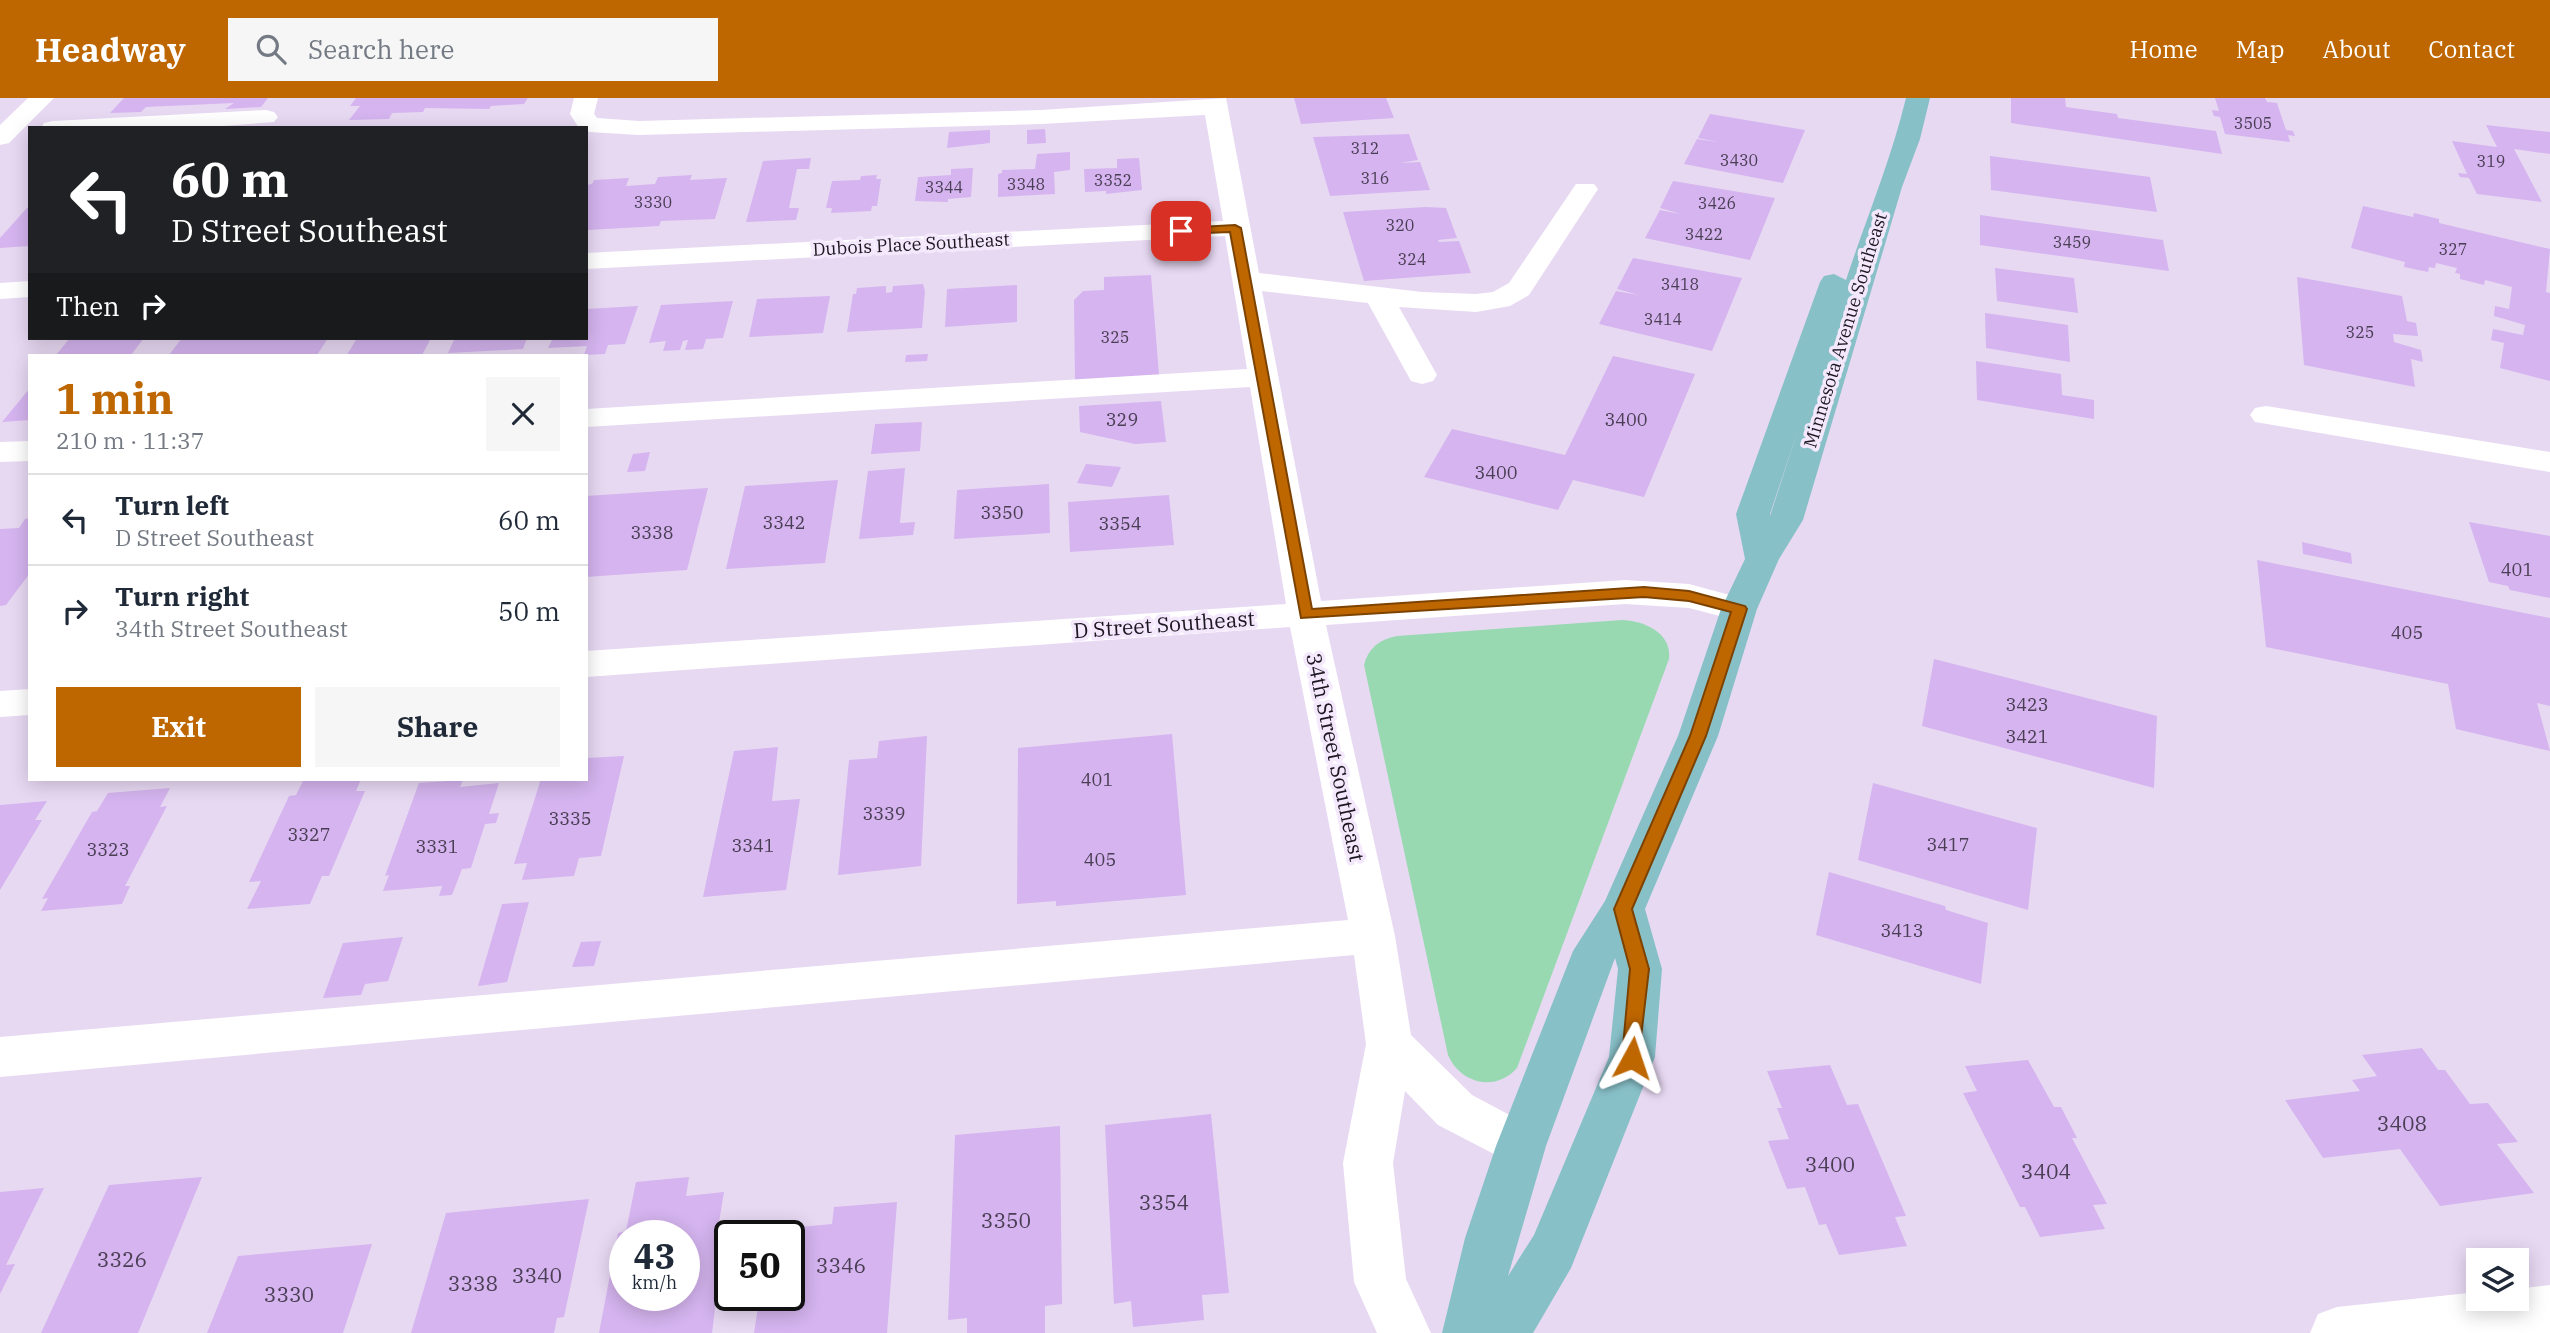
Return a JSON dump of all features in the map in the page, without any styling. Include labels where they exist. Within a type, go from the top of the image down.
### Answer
[{"type":"main road","name":"Minnesota Avenue Southeast","points":[[1762,559],[1753,513],[1896,98]]},
{"type":"main road","name":"Minnesota Avenue Southeast","points":[[1469,1333],[1491,1238],[1521,1146],[1595,951],[1623,909],[1698,736],[1740,609],[1762,559],[1786,520],[1889,187],[1908,139],[1918,98]]},
{"type":"main road","points":[[1503,1333],[1553,1251],[1632,1058],[1640,969],[1623,909]]},
{"type":"street","points":[[13,132],[42,98]]},
{"type":"street","points":[[586,98],[582,114],[589,125],[651,118],[1041,117],[1215,102]]},
{"type":"street","name":"34th Street Southeast","points":[[1215,102],[1244,280],[1306,615],[1373,936],[1389,1044],[1367,1163],[1380,1282],[1404,1333]]},
{"type":"street","points":[[92,126],[266,117]]},
{"type":"street","points":[[1244,280],[1422,301],[1476,303],[1500,300],[1519,289],[1585,189]]},
{"type":"street","name":"Dubois Place Southeast","points":[[588,261],[1235,228]]},
{"type":"street","points":[[0,291],[28,289]]},
{"type":"street","points":[[1378,295],[1422,375]]},
{"type":"street","points":[[588,418],[1262,377]]},
{"type":"street","points":[[2266,415],[2550,462]]},
{"type":"street","points":[[0,453],[28,451]]},
{"type":"street","name":"D Street Southeast","points":[[588,664],[1644,592],[1689,596],[1740,609]]},
{"type":"street","points":[[0,704],[28,702]]},
{"type":"street","points":[[0,1057],[1373,936]]},
{"type":"street","points":[[1389,1044],[1455,1110],[1521,1146]]},
{"type":"street","points":[[2337,1333],[2550,1311]]},
{"type":"green space","points":[[1622,620],[1648,626],[1662,635],[1669,650],[1669,659],[1517,1068],[1499,1080],[1489,1082],[1469,1078],[1454,1065],[1448,1055],[1364,665],[1368,654],[1376,645],[1397,636]]},
{"type":"building","points":[[124,98],[268,98],[261,107],[225,109],[234,103],[146,107],[141,112],[110,113]]},
{"type":"building","points":[[356,98],[528,98],[524,104],[491,106],[489,109],[425,108],[423,112],[392,113],[389,119],[349,120],[360,106],[350,106]]},
{"type":"building","points":[[1294,98],[1386,98],[1394,118],[1301,124]]},
{"type":"building","points":[[2011,98],[2065,98],[2066,107],[2117,114],[2118,118],[2216,131],[2222,154],[2011,123]]},
{"type":"building","points":[[2215,98],[2265,98],[2267,102],[2277,103],[2286,130],[2293,131],[2295,136],[2288,135],[2290,142],[2225,134],[2220,117],[2214,116],[2212,110],[2219,111]]},
{"type":"building","points":[[1710,114],[1805,130],[1783,183],[1684,164],[1697,139],[1718,142],[1698,138]]},
{"type":"building","points":[[2486,125],[2550,132],[2550,154],[2514,149],[2542,202],[2477,194],[2469,178],[2460,177],[2458,173],[2467,174],[2452,141],[2497,147]]},
{"type":"building","points":[[1045,129],[1046,143],[1027,144],[1027,130]]},
{"type":"building","points":[[990,130],[990,143],[947,148],[949,132]]},
{"type":"building","points":[[1409,134],[1418,160],[1400,163],[1420,162],[1430,190],[1330,196],[1313,137]]},
{"type":"building","points":[[1070,152],[1070,170],[1054,172],[1055,194],[998,197],[998,174],[1002,173],[1002,170],[1035,169],[1037,154]]},
{"type":"building","points":[[1990,156],[2150,177],[2157,212],[1991,190]]},
{"type":"building","points":[[811,158],[809,169],[797,169],[789,208],[799,208],[796,220],[746,222],[763,161]]},
{"type":"building","points":[[1139,158],[1142,190],[1106,194],[1106,191],[1085,192],[1084,169],[1117,168],[1117,159]]},
{"type":"building","points":[[973,168],[971,197],[948,199],[948,202],[915,201],[918,177],[951,175],[951,169]]},
{"type":"building","points":[[692,175],[690,180],[727,178],[715,219],[661,221],[659,226],[588,230],[588,185],[594,180],[629,178],[626,186],[655,184],[658,177]]},
{"type":"building","points":[[877,175],[876,179],[881,179],[877,206],[872,206],[871,211],[831,213],[832,208],[826,208],[832,181],[860,180],[861,176]]},
{"type":"building","points":[[1673,181],[1775,198],[1750,260],[1645,238],[1660,210],[1681,214],[1660,208]]},
{"type":"building","points":[[2363,206],[2413,217],[2414,213],[2439,219],[2439,223],[2550,249],[2546,292],[2550,293],[2550,381],[2500,368],[2504,343],[2491,340],[2493,329],[2523,335],[2525,325],[2494,316],[2495,306],[2509,309],[2512,287],[2485,280],[2484,285],[2460,279],[2460,274],[2455,273],[2457,268],[2436,263],[2435,268],[2429,267],[2428,272],[2404,267],[2405,262],[2351,248]]},
{"type":"building","points":[[28,208],[28,246],[0,248],[0,238]]},
{"type":"building","points":[[1446,208],[1457,238],[1438,240],[1459,241],[1471,273],[1364,281],[1343,212]]},
{"type":"building","points":[[1980,215],[2163,240],[2169,271],[1980,245]]},
{"type":"building","points":[[1633,258],[1742,278],[1712,351],[1599,324],[1616,291],[1639,295],[1617,289]]},
{"type":"building","points":[[1995,268],[2074,278],[2078,313],[1997,301]]},
{"type":"building","points":[[1151,275],[1159,375],[1075,380],[1074,300],[1083,291],[1104,290],[1104,277]]},
{"type":"building","points":[[2297,277],[2402,296],[2407,321],[2416,323],[2418,336],[2393,334],[2394,342],[2421,350],[2423,362],[2411,359],[2415,387],[2304,365]]},
{"type":"building","points":[[923,284],[925,291],[922,328],[847,332],[853,294],[856,294],[857,288],[886,286],[886,293],[892,292],[893,286]]},
{"type":"building","points":[[1017,285],[1017,322],[945,327],[947,289]]},
{"type":"building","points":[[830,296],[823,333],[749,337],[757,299]]},
{"type":"building","points":[[733,301],[723,338],[706,339],[703,349],[685,350],[688,340],[683,341],[680,350],[663,351],[666,341],[649,343],[661,305]]},
{"type":"building","points":[[638,306],[625,344],[608,345],[605,354],[584,354],[587,346],[548,348],[552,340],[588,340],[588,309]]},
{"type":"building","points":[[1985,313],[2068,325],[2070,362],[1986,348]]},
{"type":"building","points":[[68,340],[142,340],[132,354],[57,354]]},
{"type":"building","points":[[180,340],[327,340],[318,354],[170,354]]},
{"type":"building","points":[[356,340],[430,340],[423,354],[348,354]]},
{"type":"building","points":[[454,340],[526,340],[523,349],[448,353]]},
{"type":"building","points":[[928,354],[927,361],[905,362],[906,355]]},
{"type":"building","points":[[1613,356],[1695,374],[1644,497],[1573,480],[1558,510],[1424,477],[1452,429],[1565,455]]},
{"type":"building","points":[[1976,361],[2061,374],[2062,395],[2094,400],[2094,419],[1977,400]]},
{"type":"building","points":[[28,390],[28,420],[2,422]]},
{"type":"building","points":[[1161,401],[1166,442],[1135,444],[1080,432],[1079,406]]},
{"type":"building","points":[[922,422],[920,451],[871,454],[875,424]]},
{"type":"building","points":[[650,452],[645,471],[627,472],[633,454]]},
{"type":"building","points":[[1086,464],[1121,467],[1112,487],[1077,483]]},
{"type":"building","points":[[905,468],[900,523],[915,522],[913,535],[859,539],[868,471]]},
{"type":"building","points":[[838,480],[825,563],[726,569],[745,486]]},
{"type":"building","points":[[1049,484],[1050,533],[954,539],[957,490]]},
{"type":"building","points":[[708,488],[687,570],[588,577],[588,496]]},
{"type":"building","points":[[1169,495],[1174,545],[1070,552],[1068,502]]},
{"type":"building","points":[[28,518],[28,576],[6,605],[0,606],[0,529],[19,528]]},
{"type":"building","points":[[2469,522],[2550,536],[2550,598],[2510,590],[2508,586],[2489,582]]},
{"type":"building","points":[[2302,542],[2351,553],[2352,564],[2303,554]]},
{"type":"building","points":[[2257,560],[2550,618],[2550,706],[2537,703],[2550,751],[2456,729],[2448,684],[2266,647]]},
{"type":"building","points":[[1934,659],[2157,716],[2154,788],[1922,726]]},
{"type":"building","points":[[1172,734],[1186,895],[1056,906],[1056,901],[1017,904],[1018,748]]},
{"type":"building","points":[[927,736],[921,866],[838,875],[849,760],[877,758],[879,741]]},
{"type":"building","points":[[778,747],[772,801],[800,799],[786,890],[703,897],[734,751]]},
{"type":"building","points":[[624,756],[601,856],[579,858],[574,876],[522,880],[527,863],[514,864],[540,781],[588,781],[588,758]]},
{"type":"building","points":[[303,781],[360,781],[356,791],[365,791],[329,876],[322,876],[310,904],[247,909],[261,881],[249,882],[289,796],[296,795]]},
{"type":"building","points":[[463,781],[460,787],[499,783],[489,814],[499,813],[496,823],[485,824],[471,868],[462,869],[452,895],[439,896],[442,886],[383,891],[389,875],[385,876],[419,783]]},
{"type":"building","points":[[1873,783],[2037,828],[2028,910],[1858,860]]},
{"type":"building","points":[[170,788],[160,807],[167,806],[125,886],[130,886],[122,904],[41,911],[48,898],[42,899],[92,812],[97,811],[108,793]]},
{"type":"building","points":[[47,801],[35,820],[42,820],[0,890],[0,805]]},
{"type":"building","points":[[1829,872],[1945,906],[1946,910],[1988,923],[1981,984],[1816,935]]},
{"type":"building","points":[[529,902],[507,982],[478,986],[502,904]]},
{"type":"building","points":[[403,937],[388,981],[365,984],[361,995],[323,998],[343,943]]},
{"type":"building","points":[[601,941],[594,966],[572,967],[581,942]]},
{"type":"building","points":[[2422,1048],[2438,1070],[2445,1070],[2470,1104],[2488,1103],[2518,1142],[2497,1144],[2534,1193],[2440,1206],[2400,1149],[2323,1158],[2285,1100],[2360,1091],[2352,1080],[2377,1076],[2362,1055]]},
{"type":"building","points":[[2028,1060],[2054,1107],[2061,1107],[2077,1138],[2072,1138],[2107,1204],[2093,1205],[2105,1229],[2040,1237],[2025,1207],[2020,1207],[1963,1093],[1977,1091],[1965,1066]]},
{"type":"building","points":[[1830,1065],[1847,1105],[1858,1104],[1906,1216],[1895,1217],[1907,1246],[1839,1255],[1826,1224],[1819,1225],[1805,1187],[1787,1189],[1768,1141],[1789,1139],[1777,1108],[1782,1108],[1767,1071]]},
{"type":"building","points":[[1211,1114],[1229,1293],[1202,1295],[1204,1320],[1133,1327],[1131,1301],[1114,1304],[1105,1125]]},
{"type":"building","points":[[1060,1126],[1062,1304],[1045,1306],[1045,1333],[967,1333],[967,1318],[948,1320],[955,1135]]},
{"type":"building","points":[[202,1177],[138,1333],[41,1333],[109,1185]]},
{"type":"building","points":[[689,1177],[686,1196],[724,1192],[719,1220],[714,1220],[715,1311],[712,1333],[599,1333],[609,1280],[609,1311],[700,1311],[700,1220],[628,1220],[636,1182]]},
{"type":"building","points":[[44,1188],[6,1265],[15,1264],[0,1294],[0,1192]]},
{"type":"building","points":[[589,1199],[564,1317],[557,1318],[554,1333],[411,1333],[446,1213]]},
{"type":"building","points":[[897,1202],[887,1333],[754,1333],[757,1311],[805,1311],[805,1227],[832,1224],[834,1207]]},
{"type":"building","points":[[372,1244],[343,1333],[207,1333],[238,1256]]},
{"type":"route","points":[[1181,231],[1235,228],[1306,615],[1625,592],[1689,596],[1740,609],[1698,736],[1623,909],[1640,969],[1632,1058]]}]
